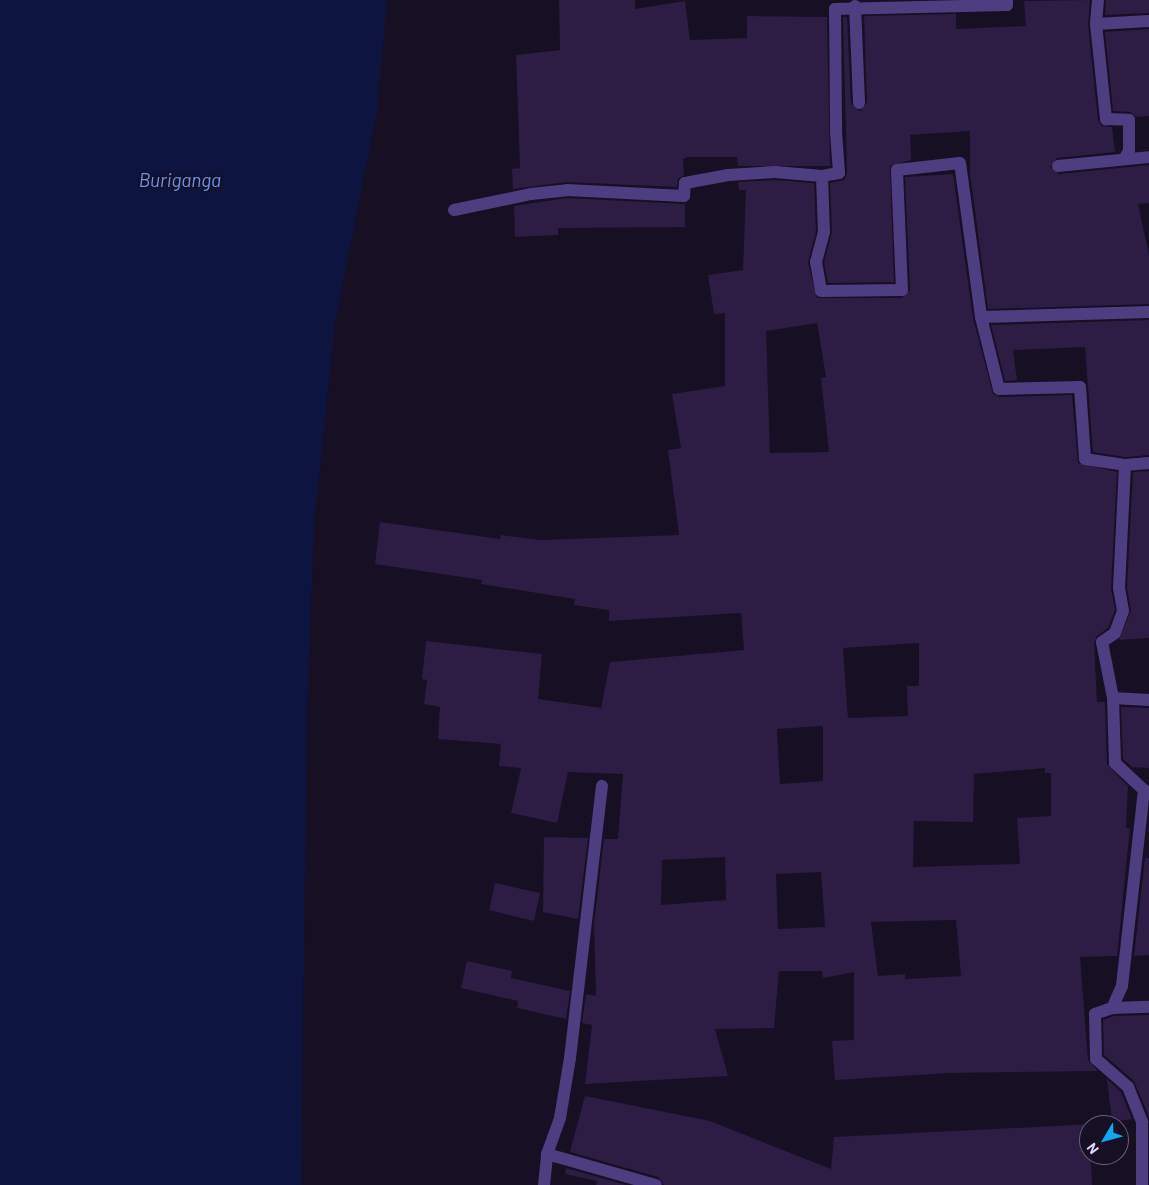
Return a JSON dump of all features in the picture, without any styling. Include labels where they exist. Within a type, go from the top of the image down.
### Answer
[{"type":"street","points":[[454,210],[531,194],[568,190],[684,196],[685,183],[728,175],[775,172],[822,176],[839,173],[836,132],[835,9],[908,3],[1007,5],[1008,0]]},
{"type":"street","points":[[1098,0],[1096,24],[1106,119],[1128,120],[1130,151],[1124,159]]},
{"type":"street","points":[[855,6],[859,103]]},
{"type":"street","points":[[1096,24],[1149,21]]},
{"type":"street","points":[[1058,166],[1149,158]]},
{"type":"street","points":[[822,176],[824,232],[816,262],[821,291],[902,290],[897,170],[960,164],[981,317],[999,389],[1080,387],[1085,459],[1125,465],[1149,463]]},
{"type":"street","points":[[981,317],[1149,312]]},
{"type":"street","points":[[1112,1008],[1122,986],[1147,790],[1115,763],[1112,698],[1102,642],[1115,633],[1123,611],[1118,588],[1125,465]]},
{"type":"street","points":[[1112,698],[1149,700]]},
{"type":"street","points":[[544,1185],[547,1154],[560,1118],[570,1058],[602,786]]},
{"type":"street","points":[[1142,1185],[1142,1122],[1128,1087],[1096,1059],[1095,1014],[1112,1008],[1149,1007]]},
{"type":"street","points":[[547,1154],[656,1185]]},
{"type":"water","name":"Buriganga","points":[[0,0],[387,0],[377,111],[335,323],[314,526],[307,710],[301,1185],[0,1185]]},
{"type":"building","points":[[559,0],[635,0],[635,9],[685,1],[690,40],[747,38],[747,16],[827,17],[830,166],[738,166],[737,157],[688,157],[683,159],[684,175],[678,179],[677,187],[567,182],[513,189],[512,169],[520,168],[516,55],[560,50]]},
{"type":"building","points":[[1090,0],[1088,25],[1098,120],[1102,126],[1112,127],[1115,152],[1057,158],[1050,167],[1059,174],[1149,165],[1149,203],[1138,204],[1149,255],[1149,304],[988,309],[970,173],[970,131],[910,135],[911,160],[890,166],[894,282],[828,283],[824,262],[832,232],[830,183],[844,180],[847,173],[843,17],[847,17],[851,104],[860,111],[867,103],[864,16],[956,14],[956,29],[1026,26],[1024,1]]},
{"type":"building","points":[[1106,0],[1149,0],[1149,13],[1105,15]]},
{"type":"building","points":[[1149,29],[1149,116],[1136,117],[1130,112],[1113,111],[1105,32]]},
{"type":"building","points":[[953,174],[973,318],[993,394],[999,397],[1072,395],[1078,463],[1117,472],[1111,588],[1115,610],[1108,628],[1097,636],[1094,643],[1097,702],[1105,702],[1107,764],[1128,786],[1126,828],[1130,828],[1117,956],[1080,957],[1088,1060],[1098,1071],[949,1073],[835,1080],[832,1041],[854,1040],[854,972],[823,978],[822,971],[779,971],[774,1028],[715,1029],[728,1076],[585,1084],[592,1025],[582,1023],[586,994],[596,996],[594,923],[604,839],[618,839],[623,774],[568,772],[557,823],[511,813],[521,768],[499,766],[501,744],[438,739],[440,707],[424,704],[427,680],[422,679],[426,641],[542,654],[538,699],[601,708],[610,662],[744,650],[741,613],[609,621],[609,610],[574,605],[575,599],[481,584],[482,580],[375,564],[380,522],[500,539],[501,535],[541,540],[679,535],[668,450],[681,448],[672,394],[725,386],[725,313],[714,314],[708,275],[743,270],[746,190],[739,190],[738,182],[775,180],[814,183],[816,231],[808,263],[817,298],[902,298],[910,290],[905,177]],"holes":[[[817,323],[826,377],[821,378],[829,452],[770,453],[766,331]],[[919,643],[919,686],[907,686],[908,716],[848,718],[843,648]],[[823,726],[823,781],[780,784],[777,729]],[[1045,768],[1045,773],[1051,773],[1051,816],[1017,818],[1020,864],[913,867],[914,821],[973,822],[974,774]],[[725,857],[726,900],[661,905],[662,860]],[[821,872],[825,927],[778,929],[776,874]],[[956,920],[961,976],[905,979],[905,974],[878,976],[871,922]]]},
{"type":"building","points":[[567,198],[685,204],[685,227],[558,228],[558,235],[515,237],[514,206]]},
{"type":"building","points":[[1149,320],[1149,455],[1125,457],[1093,452],[1085,347],[1013,350],[1017,380],[1005,381],[991,325]]},
{"type":"building","points":[[1149,471],[1149,638],[1119,640],[1131,610],[1127,588],[1133,472]]},
{"type":"building","points":[[1121,707],[1149,708],[1149,768],[1132,767],[1123,759]]},
{"type":"building","points":[[544,837],[588,838],[578,919],[543,912]]},
{"type":"building","points":[[1145,858],[1149,858],[1149,955],[1134,956]]},
{"type":"building","points":[[495,883],[540,893],[534,921],[489,910]]},
{"type":"building","points":[[467,961],[512,971],[511,978],[570,991],[566,1019],[517,1008],[518,1001],[461,988]]},
{"type":"building","points":[[1149,1015],[1149,1117],[1134,1081],[1104,1055],[1103,1020],[1114,1016]]},
{"type":"building","points":[[1107,1079],[1121,1092],[1132,1119],[1129,1119],[1129,1115],[1111,1115]]},
{"type":"building","points":[[585,1096],[710,1121],[831,1169],[834,1137],[1079,1125],[1079,1165],[1091,1165],[1092,1185],[664,1185],[658,1177],[570,1152]]},
{"type":"building","points":[[566,1168],[626,1185],[596,1185],[597,1181],[565,1174]]}]
